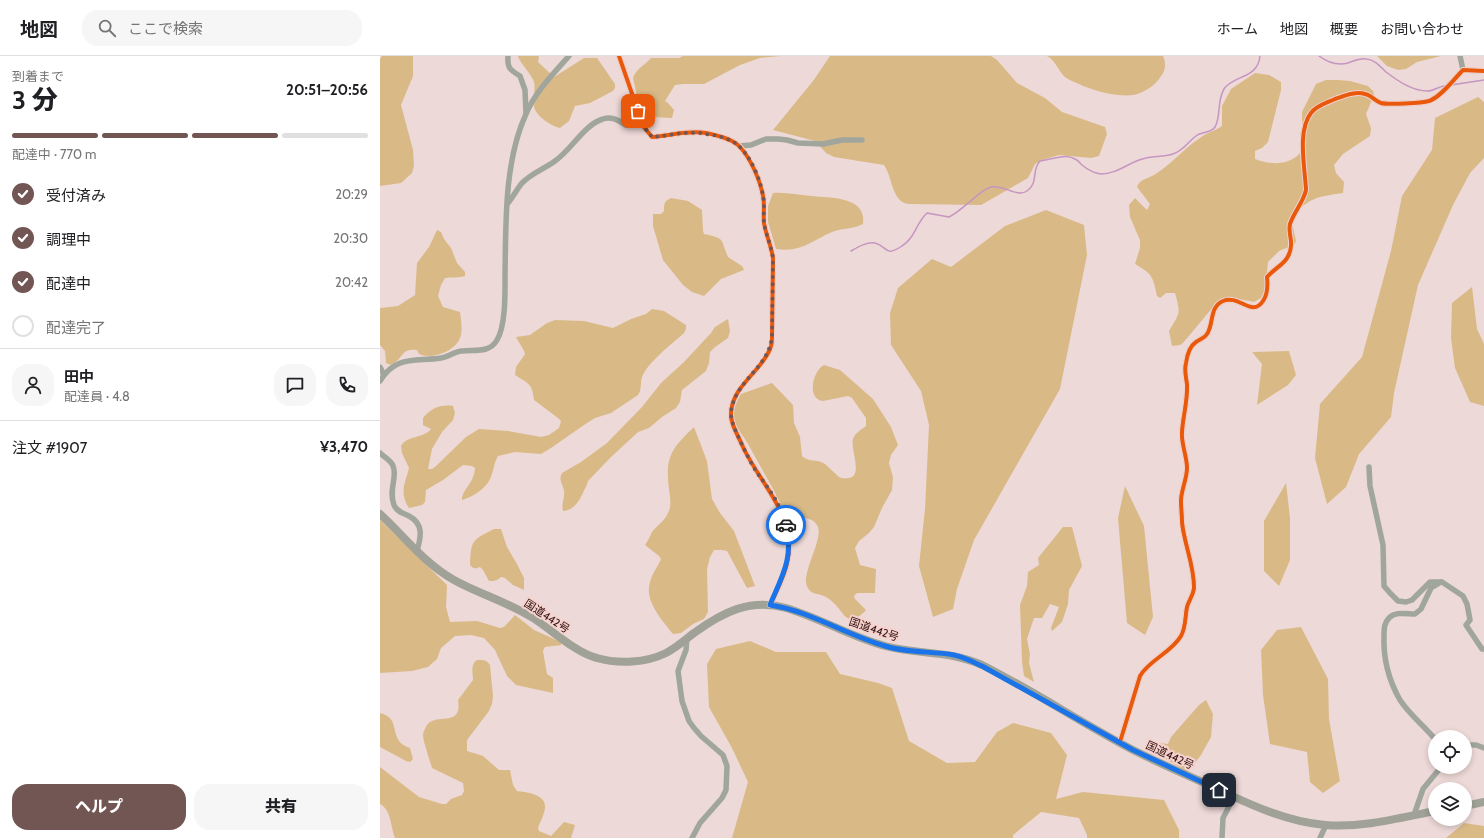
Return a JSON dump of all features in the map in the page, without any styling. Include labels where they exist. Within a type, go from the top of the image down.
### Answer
[{"type":"highway","name":"国道442号","points":[[380,514],[416,551],[454,580],[530,616],[589,656],[609,661],[643,660],[655,657],[667,652],[709,622],[725,613],[749,606],[770,605],[801,613],[873,643],[887,647],[904,651],[954,655],[967,659],[1133,750],[1234,797],[1292,819],[1326,825],[1365,824],[1428,812]]},
{"type":"highway","points":[[1472,805],[1484,802]]},
{"type":"street","points":[[508,56],[507,65],[510,70],[520,76],[524,90],[526,113]]},
{"type":"street","points":[[380,381],[384,375],[400,362],[443,358],[461,351],[484,350],[489,348],[496,341],[500,334],[505,308],[507,204],[517,136],[526,113],[541,89],[570,56]]},
{"type":"street","points":[[619,56],[638,111],[639,121],[652,137],[678,133],[705,133],[730,141],[739,146],[754,168],[760,182],[764,197],[764,222],[773,258],[771,348],[765,359],[739,390],[732,406],[731,414],[734,426],[746,452],[770,490],[786,520],[789,536],[787,564],[770,605]]},
{"type":"street","points":[[1460,56],[1463,70]]},
{"type":"street","points":[[1120,742],[1140,676],[1143,670],[1167,652],[1180,638],[1185,626],[1187,606],[1194,588],[1191,561],[1183,527],[1181,500],[1187,468],[1182,433],[1186,399],[1186,363],[1190,349],[1195,342],[1206,336],[1213,312],[1219,303],[1224,300],[1232,299],[1249,307],[1255,308],[1260,306],[1265,298],[1268,288],[1267,278],[1273,271],[1283,264],[1289,256],[1292,245],[1289,227],[1306,190],[1303,139],[1306,123],[1312,112],[1318,107],[1343,96],[1355,93],[1365,94],[1381,103],[1396,104],[1429,101],[1437,97],[1463,70],[1484,71]]},
{"type":"street","points":[[507,204],[522,184],[532,174],[556,161],[587,129],[599,120],[605,118],[615,118],[626,125],[639,121]]},
{"type":"street","points":[[739,146],[751,145],[766,139],[823,144],[842,140],[862,140]]},
{"type":"street","points":[[380,367],[384,375]]},
{"type":"street","points":[[380,453],[393,466],[394,474],[391,491],[395,507],[398,511],[413,519],[419,527],[421,539],[416,551]]},
{"type":"street","points":[[1369,467],[1370,486],[1383,545],[1384,586],[1398,601],[1406,602],[1412,600],[1430,582],[1442,582],[1463,596],[1467,604],[1470,620],[1466,625],[1482,649],[1484,649]]},
{"type":"street","points":[[1428,731],[1401,701],[1389,678],[1385,664],[1383,647],[1384,624],[1389,617],[1400,613],[1415,614],[1421,609],[1430,588],[1442,582]]},
{"type":"street","points":[[687,638],[686,650],[678,670],[682,701],[691,724],[701,736],[723,756],[727,766],[726,790],[722,798],[700,823],[692,838]]},
{"type":"street","points":[[1472,745],[1484,748]]},
{"type":"street","points":[[1414,815],[1423,789],[1436,774]]},
{"type":"street","points":[[1222,838],[1223,818],[1234,797]]},
{"type":"street","points":[[1320,838],[1326,825]]},
{"type":"shaded area","points":[[382,56],[413,56],[413,76],[401,105],[413,150],[414,166],[412,173],[401,183],[380,186],[380,59]]},
{"type":"shaded area","points":[[518,56],[539,56],[538,62],[554,77],[584,58],[597,58],[615,84],[615,88],[613,91],[590,103],[575,106],[569,121],[560,128],[556,127],[545,120],[536,111],[534,107],[534,82]]},
{"type":"shaded area","points":[[683,56],[781,56],[760,58],[740,65],[704,84],[675,85],[665,101],[674,110],[672,118],[652,117],[648,125],[640,109],[633,78],[634,75],[651,58],[679,58]]},
{"type":"shaded area","points":[[830,56],[991,56],[997,60],[1017,83],[1045,98],[1062,112],[1105,127],[1107,134],[1099,156],[1091,158],[1059,155],[1042,160],[1035,164],[1028,178],[981,205],[905,203],[898,198],[884,165],[834,157],[826,153],[815,141],[773,130],[813,81]]},
{"type":"shaded area","points":[[1047,56],[1163,56],[1165,65],[1161,76],[1148,89],[1136,94],[1120,95],[1098,91],[1070,80],[1064,76],[1054,62]]},
{"type":"shaded area","points":[[1377,56],[1441,56],[1417,62],[1406,69],[1398,70],[1387,66]]},
{"type":"shaded area","points":[[1255,73],[1269,75],[1281,82],[1281,90],[1268,142],[1262,148],[1255,151],[1255,159],[1271,163],[1282,163],[1292,159],[1301,152],[1306,143],[1302,112],[1316,84],[1326,80],[1350,81],[1368,86],[1373,91],[1374,95],[1366,114],[1371,128],[1370,136],[1343,154],[1334,165],[1336,173],[1344,182],[1343,193],[1314,199],[1303,206],[1291,218],[1296,241],[1294,245],[1279,251],[1268,262],[1265,289],[1261,298],[1254,302],[1236,299],[1218,301],[1183,343],[1172,346],[1169,331],[1179,310],[1175,293],[1166,293],[1160,298],[1157,296],[1151,276],[1135,264],[1140,248],[1140,240],[1130,217],[1129,205],[1135,198],[1147,210],[1150,204],[1137,187],[1138,184],[1172,162],[1202,136],[1222,126],[1222,106],[1231,89]]},
{"type":"shaded area","points":[[1478,97],[1484,102],[1484,158],[1470,173],[1453,205],[1418,285],[1394,393],[1391,417],[1359,454],[1346,487],[1327,504],[1315,458],[1320,404],[1362,357],[1391,251],[1402,196],[1432,150],[1435,118]]},
{"type":"shaded area","points":[[773,193],[787,193],[846,200],[859,208],[863,215],[863,224],[856,227],[835,231],[801,247],[785,250],[776,249],[768,222],[768,206]]},
{"type":"shaded area","points":[[671,198],[688,201],[702,210],[704,234],[719,238],[723,243],[728,257],[742,266],[744,270],[721,279],[704,296],[692,292],[683,285],[663,260],[653,226],[653,214],[661,214],[664,211],[664,205]]},
{"type":"shaded area","points":[[1046,210],[1084,225],[1087,255],[1060,389],[974,540],[957,589],[953,609],[933,617],[919,566],[925,509],[929,425],[921,391],[891,345],[890,313],[898,288],[932,259],[951,267],[1005,226]]},
{"type":"shaded area","points":[[437,230],[441,232],[451,248],[457,263],[465,272],[465,276],[445,278],[438,296],[443,307],[460,312],[462,328],[460,338],[451,349],[442,353],[427,356],[419,354],[417,350],[412,350],[405,352],[395,363],[391,365],[386,363],[385,351],[380,345],[380,308],[398,306],[415,295],[417,263],[429,247]]},
{"type":"shaded area","points":[[1472,287],[1477,329],[1484,344],[1484,406],[1470,402],[1455,368],[1451,338],[1452,303]]},
{"type":"shaded area","points":[[652,309],[664,311],[686,325],[686,329],[684,333],[649,365],[642,377],[638,395],[611,413],[595,418],[541,454],[515,452],[498,456],[489,481],[479,492],[471,497],[462,500],[464,493],[473,478],[475,468],[472,466],[463,465],[443,480],[426,490],[425,502],[422,505],[409,508],[404,497],[404,488],[409,468],[402,453],[401,446],[407,440],[424,434],[431,429],[423,425],[423,418],[433,409],[440,406],[453,406],[455,413],[453,420],[442,432],[432,449],[428,469],[432,469],[436,466],[466,437],[479,429],[508,431],[541,437],[549,435],[559,428],[561,421],[534,400],[529,384],[515,375],[516,367],[525,354],[516,337],[530,335],[547,323],[555,320],[584,321],[613,328],[631,319],[646,314]]},
{"type":"shaded area","points":[[728,319],[730,331],[728,338],[710,352],[709,363],[706,371],[682,390],[680,402],[676,408],[649,428],[638,432],[588,481],[581,497],[575,505],[568,510],[563,511],[562,506],[564,491],[560,478],[562,473],[581,462],[607,443],[642,407],[661,383],[684,362],[715,327]]},
{"type":"shaded area","points":[[1289,351],[1296,375],[1288,385],[1257,405],[1262,364],[1252,352]]},
{"type":"shaded area","points":[[824,365],[840,370],[873,399],[891,427],[898,445],[891,455],[889,463],[893,477],[892,490],[874,527],[859,541],[855,548],[860,565],[876,569],[875,593],[857,593],[854,596],[866,610],[858,617],[852,619],[846,617],[831,600],[809,590],[806,583],[806,576],[819,533],[818,527],[812,520],[790,515],[784,511],[748,444],[736,426],[734,419],[735,408],[741,394],[772,383],[793,405],[794,423],[800,437],[802,456],[807,459],[822,462],[840,477],[846,478],[853,476],[856,468],[853,439],[856,433],[866,426],[866,418],[852,398],[848,396],[823,401],[814,395],[814,378],[820,368]]},
{"type":"shaded area","points":[[694,427],[707,461],[712,499],[720,513],[734,531],[755,586],[747,588],[727,551],[714,550],[710,557],[707,569],[708,612],[704,619],[693,624],[681,633],[673,634],[655,610],[650,596],[649,589],[651,579],[661,559],[645,545],[652,532],[667,516],[670,507],[668,469],[671,454],[680,441]]},
{"type":"shaded area","points":[[1286,483],[1290,518],[1290,560],[1279,586],[1264,571],[1264,521]]},
{"type":"shaded area","points":[[1125,486],[1144,526],[1153,617],[1145,635],[1127,623],[1118,518]]},
{"type":"shaded area","points":[[380,520],[447,585],[446,607],[450,622],[477,621],[500,628],[504,627],[515,615],[534,630],[561,642],[561,645],[545,647],[543,651],[547,674],[553,678],[553,693],[516,685],[507,676],[495,650],[484,638],[471,635],[455,636],[441,648],[437,659],[428,667],[412,671],[380,673]]},
{"type":"shaded area","points":[[1063,527],[1072,527],[1082,566],[1069,590],[1068,604],[1062,622],[1052,631],[1051,628],[1059,607],[1050,604],[1042,618],[1034,618],[1027,639],[1030,654],[1029,663],[1034,682],[1024,676],[1020,605],[1027,586],[1028,572],[1039,565],[1038,558]]},
{"type":"shaded area","points":[[494,529],[501,529],[507,547],[524,578],[524,590],[513,585],[505,578],[501,577],[489,581],[480,567],[474,568],[470,565],[471,550],[474,542],[481,536]]},
{"type":"shaded area","points":[[1301,627],[1328,679],[1329,719],[1340,781],[1323,793],[1310,782],[1307,752],[1270,744],[1263,695],[1261,650],[1277,630]]},
{"type":"shaded area","points":[[750,641],[776,652],[826,652],[840,674],[892,688],[909,741],[947,763],[975,762],[997,732],[1013,723],[1051,733],[1067,755],[1056,799],[1083,792],[1164,800],[1179,830],[1179,838],[1087,838],[1079,818],[1041,812],[1013,835],[1013,838],[732,838],[748,782],[732,748],[709,707],[707,664],[716,649]]},
{"type":"shaded area","points":[[477,660],[485,661],[490,665],[493,696],[489,711],[467,740],[467,751],[483,756],[499,770],[510,770],[513,785],[517,791],[534,794],[542,799],[545,809],[538,828],[539,831],[551,836],[564,822],[575,825],[571,838],[395,838],[389,814],[384,806],[380,804],[380,767],[419,797],[446,804],[451,799],[462,795],[464,791],[463,783],[432,768],[423,734],[429,723],[434,720],[452,718],[456,715],[458,700],[473,680],[473,664]]},
{"type":"shaded area","points":[[1206,700],[1213,714],[1211,737],[1201,755],[1188,772],[1155,753],[1159,743],[1168,744],[1171,737],[1199,705]]},
{"type":"shaded area","points":[[380,713],[390,718],[393,722],[398,740],[403,745],[410,748],[413,759],[410,762],[380,747]]},
{"type":"shaded area","points":[[1472,824],[1484,826],[1484,838],[1446,838],[1460,826],[1472,826]]},
{"type":"waterway","points":[[851,251],[868,243],[879,244],[887,250],[892,251],[902,246],[910,239],[920,221],[927,213],[949,217],[955,214],[981,192],[991,187],[1000,187],[1014,192],[1023,193],[1031,188],[1036,168],[1040,161],[1071,157],[1089,170],[1101,174],[1113,172],[1149,157],[1166,156],[1177,153],[1196,136],[1201,133],[1211,131],[1215,127],[1218,118],[1220,98],[1224,89],[1233,81],[1255,69],[1260,56]]},
{"type":"waterway","points":[[1319,56],[1336,64],[1348,63],[1361,59],[1372,60],[1395,79],[1422,91],[1430,91],[1445,86]]},
{"type":"waterway","points":[[1451,85],[1484,80]]},
{"type":"cycle path","points":[[619,56],[638,111],[639,121],[652,137],[699,132],[715,135],[729,140],[737,144],[748,157],[762,190],[764,203],[764,223],[773,258],[772,343],[766,357],[736,395],[731,417],[733,426],[743,447],[783,516],[787,531],[789,546],[786,568],[770,605]]},
{"type":"cycle path","points":[[1120,742],[1140,676],[1149,665],[1172,647],[1183,633],[1187,607],[1194,590],[1194,579],[1183,530],[1181,504],[1187,468],[1182,436],[1187,396],[1185,374],[1186,360],[1190,349],[1194,344],[1207,334],[1216,306],[1223,301],[1229,300],[1234,300],[1250,307],[1259,306],[1267,293],[1267,277],[1286,260],[1290,251],[1291,243],[1289,229],[1290,224],[1306,190],[1303,139],[1304,130],[1311,113],[1319,106],[1353,93],[1367,95],[1385,104],[1405,104],[1429,101],[1443,92],[1463,70],[1484,71]]},
{"type":"way so far","points":[[638,111],[639,121],[652,137],[678,133],[705,133],[730,141],[739,146],[754,168],[760,182],[764,197],[764,222],[773,258],[771,348],[765,359],[739,390],[732,406],[731,414],[734,426],[746,452],[770,490],[786,520],[786,525]]},
{"type":"route","points":[[786,525],[789,536],[787,564],[770,605],[779,606],[801,613],[873,643],[887,647],[904,651],[954,655],[967,659],[1133,750],[1219,790]]}]
